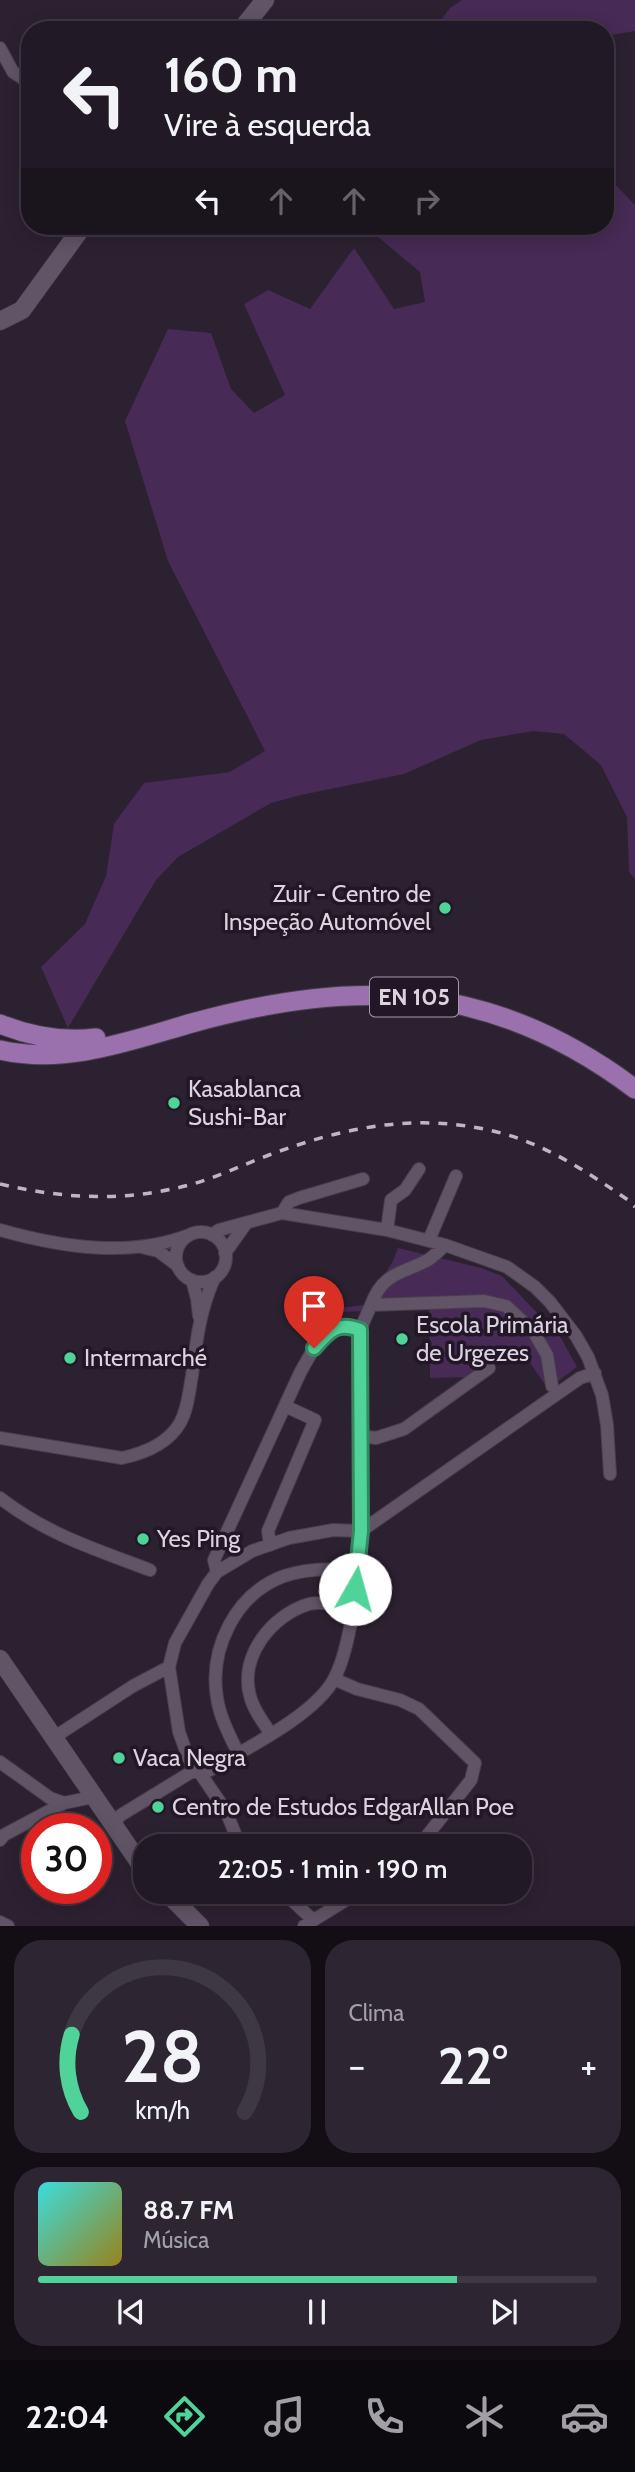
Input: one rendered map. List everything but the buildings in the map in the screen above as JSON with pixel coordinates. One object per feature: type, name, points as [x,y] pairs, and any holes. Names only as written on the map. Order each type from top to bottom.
[{"type":"main road","points":[[248,21],[265,0]]},
{"type":"main road","points":[[0,321],[22,310],[76,235]]},
{"type":"main road","name":"EN 105","points":[[0,1050],[33,1056],[71,1054],[255,1009],[350,995],[402,995],[480,1008],[543,1033],[580,1052],[635,1089]]},
{"type":"main road","name":"EN 105","points":[[0,1024],[38,1037],[69,1040],[174,1028]]},
{"type":"main road","points":[[0,1659],[104,1813]]},
{"type":"main road","points":[[112,1824],[133,1854]]},
{"type":"main road","points":[[177,1904],[196,1925]]},
{"type":"street","points":[[0,48],[13,72],[21,77]]},
{"type":"street","points":[[387,1230],[391,1200],[405,1190],[419,1170]]},
{"type":"street","points":[[429,1240],[456,1176]]},
{"type":"street","points":[[282,1213],[289,1202],[363,1179]]},
{"type":"street","points":[[212,1235],[219,1230],[282,1213],[387,1230],[429,1240],[507,1267],[535,1287],[576,1336],[595,1373],[607,1425],[610,1474]]},
{"type":"street","points":[[0,1438],[122,1458],[141,1454],[171,1435],[185,1413],[199,1324],[209,1289],[224,1266],[225,1253],[245,1225]]},
{"type":"street","points":[[0,1230],[62,1244],[145,1248],[158,1251],[192,1280],[208,1281],[215,1277]]},
{"type":"street","points":[[145,1248],[204,1233],[218,1240],[225,1253]]},
{"type":"street","points":[[178,1266],[178,1247],[189,1235]]},
{"type":"street","points":[[112,1824],[121,1815],[196,1772],[239,1753],[271,1734],[319,1698],[334,1679],[344,1650],[352,1607],[361,1531],[360,1330],[374,1295],[394,1273],[429,1259],[445,1245]]},
{"type":"street","points":[[192,1280],[199,1324]]},
{"type":"street","points":[[371,1305],[484,1301],[506,1306],[533,1331],[547,1355],[552,1386]]},
{"type":"street","points":[[217,1572],[214,1560],[314,1348],[329,1331],[346,1325],[360,1330]]},
{"type":"street","points":[[361,1436],[382,1437],[404,1429],[489,1368]]},
{"type":"street","points":[[235,1834],[226,1811],[196,1772],[179,1732],[169,1667],[175,1643],[193,1608],[217,1572],[252,1551],[289,1538],[333,1530],[361,1531],[580,1378],[595,1373]]},
{"type":"street","points":[[270,1545],[268,1531],[315,1420],[285,1406]]},
{"type":"street","points":[[0,1498],[26,1518],[56,1534],[150,1570]]},
{"type":"street","points":[[239,1753],[224,1723],[217,1701],[216,1672],[222,1640],[242,1606],[283,1577],[313,1570],[358,1571]]},
{"type":"street","points":[[271,1734],[249,1694],[251,1660],[267,1631],[284,1616],[311,1603],[352,1607]]},
{"type":"street","points":[[53,1738],[133,1686],[169,1667]]},
{"type":"street","points":[[334,1679],[357,1689],[400,1699],[419,1709],[475,1763],[471,1780],[428,1834]]},
{"type":"street","points":[[0,1762],[50,1798],[64,1803]]},
{"type":"street","points":[[0,1840],[4,1835],[64,1803],[93,1797]]},
{"type":"street","points":[[293,1904],[308,1923],[339,1904]]},
{"type":"street","points":[[0,1922],[8,1926]]},
{"type":"shaded area","points":[[462,0],[635,0],[635,31],[614,35],[614,21],[441,21],[450,8]]},
{"type":"shaded area","points":[[614,183],[635,205],[635,879],[629,872],[627,817],[601,765],[564,734],[533,731],[481,740],[404,774],[271,803],[178,857],[156,880],[68,1028],[41,967],[85,924],[106,876],[114,824],[144,783],[230,772],[265,751],[168,561],[125,421],[168,329],[211,333],[231,389],[254,413],[285,395],[244,304],[268,290],[310,309],[354,248],[394,309],[425,302],[420,272],[376,235],[614,235]]},
{"type":"shaded area","points":[[398,1248],[481,1268],[502,1276],[561,1338],[577,1367],[548,1389],[520,1348],[504,1359],[498,1354],[472,1377],[430,1378],[429,1309],[338,1312],[339,1308],[364,1305],[392,1263]]},
{"type":"railway","points":[[0,1184],[71,1195],[141,1194],[199,1182],[297,1145],[353,1130],[409,1123],[438,1123],[497,1132],[549,1151],[581,1169],[635,1207]]},
{"type":"place","name":"Zuir - Centro de Inspeção Automóvel","points":[[445,908]]},
{"type":"place","name":"Kasablanca Sushi-Bar","points":[[174,1103]]},
{"type":"place","name":"Escola Primária de Urgezes","points":[[402,1339]]},
{"type":"place","name":"Intermarché","points":[[70,1358]]},
{"type":"place","name":"Yes Ping","points":[[143,1539]]},
{"type":"place","name":"Vaca Negra","points":[[119,1758]]},
{"type":"place","name":"Centro de Estudos EdgarAllan Poe","points":[[158,1807]]},
{"type":"route","points":[[314,1348],[329,1331],[346,1325],[360,1330],[361,1531],[355,1589]]}]
